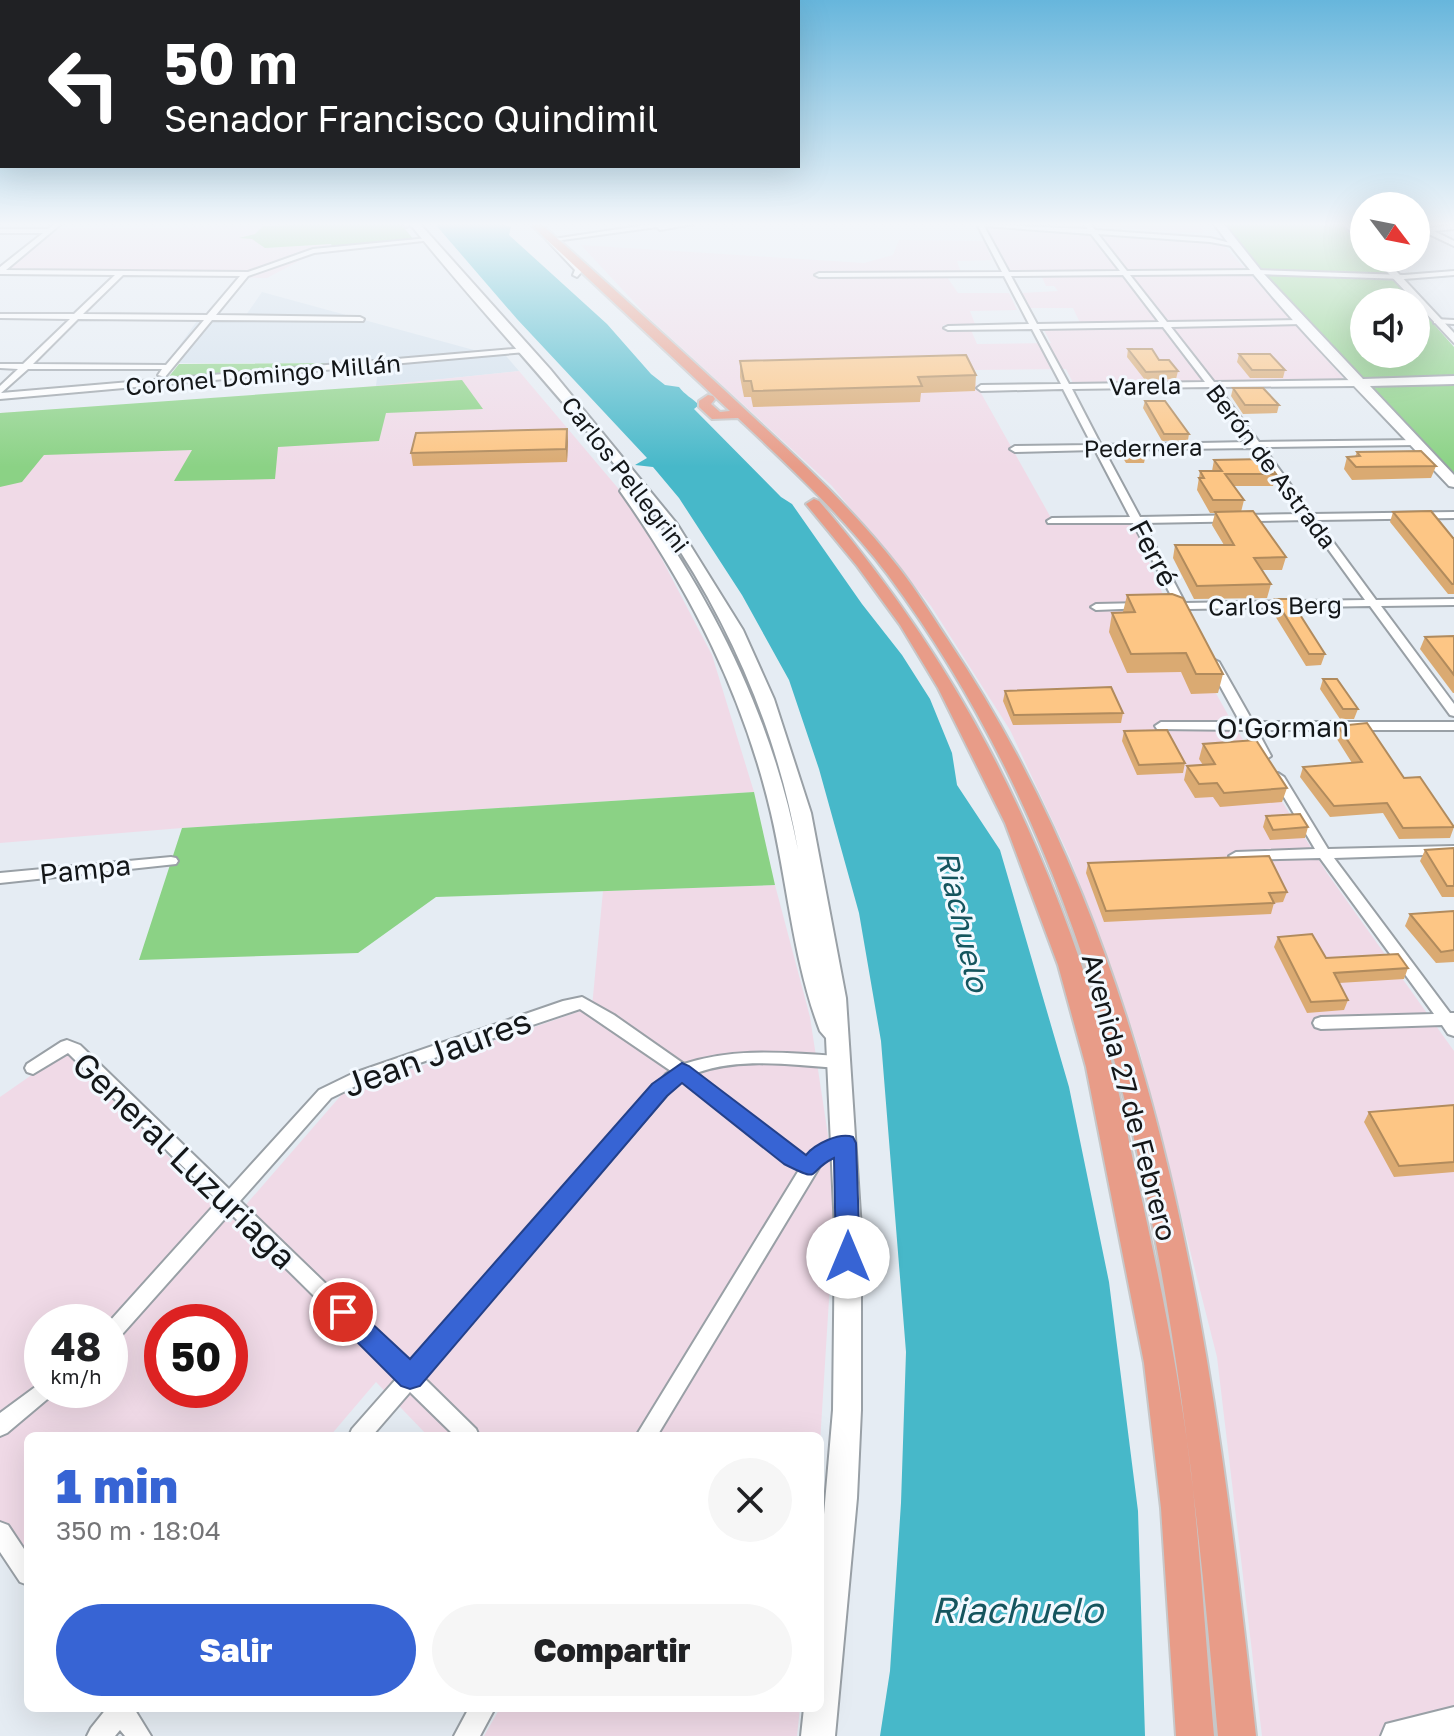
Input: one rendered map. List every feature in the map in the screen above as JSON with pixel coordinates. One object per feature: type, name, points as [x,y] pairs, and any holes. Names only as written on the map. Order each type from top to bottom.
[{"type":"main road","name":"Carlos Pellegrini","points":[[479,305],[670,524],[735,630],[765,699],[801,813],[835,998],[848,1229],[847,1410],[842,1498],[824,1676]]},
{"type":"main road","points":[[609,305],[708,399],[704,404],[717,416],[733,415]]},
{"type":"main road","name":"Avenida 27 de Febrero","points":[[620,305],[733,415],[851,521],[1043,823],[1079,908],[1120,1033],[1152,1163],[1183,1309],[1217,1527],[1237,1736]]},
{"type":"main road","points":[[1286,305],[1454,483]]},
{"type":"main road","points":[[1422,305],[1454,340]]},
{"type":"main road","points":[[1357,383],[1454,380]]},
{"type":"main road","name":"Avenida 27 de Febrero","points":[[733,415],[903,604]]},
{"type":"main road","name":"Avenida 27 de Febrero","points":[[985,730],[1068,960],[1093,1042],[1147,1280],[1170,1436],[1195,1736]]},
{"type":"main road","name":"Carlos Pellegrini","points":[[818,1736],[820,1712]]},
{"type":"main road","points":[[1398,1736],[1454,1724]]},
{"type":"street","points":[[0,393],[88,305]]},
{"type":"street","points":[[158,383],[167,367],[219,305]]},
{"type":"street","name":"Ferré","points":[[1022,305],[1194,627]]},
{"type":"street","name":"Berón de Astrada","points":[[1150,305],[1454,712]]},
{"type":"street","points":[[0,316],[360,319]]},
{"type":"street","points":[[1437,321],[1454,322]]},
{"type":"street","points":[[948,328],[1301,322]]},
{"type":"street","name":"Coronel Domingo Millán","points":[[0,393],[158,383],[519,351]]},
{"type":"street","points":[[0,366],[167,367]]},
{"type":"street","name":"Varela","points":[[981,388],[1357,383]]},
{"type":"street","name":"Pedernera","points":[[1015,449],[1415,442]]},
{"type":"street","points":[[1052,521],[1454,515]]},
{"type":"street","name":"Carlos Berg","points":[[1168,606],[1454,602]]},
{"type":"street","points":[[1096,607],[1155,606]]},
{"type":"street","points":[[1208,653],[1248,728],[1325,855],[1451,1023]]},
{"type":"street","name":"O'Gorman","points":[[1161,726],[1454,726]]},
{"type":"street","points":[[1236,856],[1454,850]]},
{"type":"street","name":"Pampa","points":[[0,878],[171,861]]},
{"type":"street","name":"Jean Jaures","points":[[128,1314],[311,1108],[342,1084],[554,1009],[582,1003],[682,1071]]},
{"type":"street","points":[[1321,1023],[1451,1023]]},
{"type":"street","name":"General Luzuriaga","points":[[33,1068],[61,1048],[74,1049],[465,1432]]},
{"type":"street","points":[[362,1432],[659,1090],[682,1071],[723,1058],[837,1051]]},
{"type":"street","points":[[682,1071],[792,1158],[810,1167]]},
{"type":"street","points":[[648,1432],[817,1156],[845,1143]]},
{"type":"street","points":[[0,1426],[24,1406]]},
{"type":"street","points":[[0,1533],[24,1568]]},
{"type":"street","points":[[99,1736],[119,1712]]},
{"type":"street","points":[[123,1712],[139,1736]]},
{"type":"street","points":[[466,1736],[481,1712]]},
{"type":"shaded area","points":[[253,305],[309,305],[481,352],[500,349],[519,371],[376,386],[379,360],[350,363],[167,363],[202,314],[246,315]]},
{"type":"shaded area","points":[[637,305],[1015,305],[1017,310],[970,311],[975,324],[943,325],[946,330],[971,330],[977,344],[1051,343],[1043,328],[1082,327],[1073,308],[1030,308],[1028,305],[1278,305],[1344,379],[1073,383],[1066,369],[968,370],[1055,525],[1133,525],[1170,611],[1232,722],[1327,873],[1454,1051],[1454,1736],[1262,1736],[1217,1357],[1139,1049],[1070,858],[1010,730],[931,606],[832,486]]},
{"type":"shaded area","points":[[519,371],[628,500],[655,546],[712,655],[754,792],[182,828],[0,843],[0,413],[288,395]]},
{"type":"shaded area","points":[[775,885],[810,1017],[836,1188],[821,1432],[424,1432],[376,1382],[333,1432],[24,1432],[24,1576],[0,1545],[0,1097],[69,1049],[230,1223],[343,1093],[592,1007],[603,891]]},
{"type":"shaded area","points":[[498,1712],[800,1712],[797,1736],[484,1736]]},
{"type":"green space","points":[[1293,305],[1350,305],[1350,367]]},
{"type":"green space","points":[[1430,320],[1454,347],[1454,377],[1359,377],[1351,368],[1430,368]]},
{"type":"green space","points":[[350,363],[167,379],[179,364]]},
{"type":"green space","points":[[462,380],[483,409],[386,413],[379,441],[278,447],[275,479],[174,481],[192,450],[44,455],[22,482],[0,487],[0,413]]},
{"type":"green space","points":[[1454,382],[1454,477],[1368,386]]},
{"type":"green space","points":[[754,792],[775,885],[436,897],[358,953],[139,960],[182,828]]},
{"type":"water","name":"Riachuelo","points":[[505,305],[586,305],[651,374],[665,385],[679,387],[699,405],[694,409],[781,497],[792,504],[902,655],[930,699],[952,753],[957,785],[1000,850],[1069,1087],[1109,1282],[1138,1511],[1145,1736],[880,1736],[890,1671],[901,1503],[906,1352],[881,1041],[859,913],[819,769],[789,680],[742,595],[679,498],[653,467],[635,465],[647,458]]},
{"type":"building","points":[[1128,349],[1152,349],[1159,360],[1169,360],[1178,371],[1146,372]]},
{"type":"building","points":[[1239,354],[1270,354],[1285,370],[1252,370]]},
{"type":"building","points":[[966,355],[976,375],[918,377],[922,386],[753,391],[751,381],[744,381],[740,361]]},
{"type":"building","points":[[1233,388],[1263,388],[1279,405],[1245,405]]},
{"type":"building","points":[[1145,401],[1165,401],[1189,434],[1164,434]]},
{"type":"building","points":[[567,429],[566,449],[411,453],[416,433]]},
{"type":"building","points":[[1122,444],[1140,444],[1146,454],[1127,455]]},
{"type":"building","points":[[1421,451],[1436,466],[1356,467],[1347,457],[1360,456],[1357,452]]},
{"type":"building","points":[[1265,459],[1276,474],[1225,474],[1244,500],[1213,500],[1199,478],[1204,478],[1200,471],[1222,471],[1214,460]]},
{"type":"building","points":[[1253,511],[1286,557],[1254,558],[1271,584],[1197,586],[1175,545],[1234,545],[1215,512]]},
{"type":"building","points":[[1431,511],[1454,538],[1454,584],[1393,512]]},
{"type":"building","points":[[1172,594],[1183,598],[1223,674],[1196,674],[1186,653],[1131,654],[1112,613],[1135,612],[1127,595]]},
{"type":"building","points":[[1275,599],[1290,599],[1325,654],[1309,654]]},
{"type":"building","points":[[1454,636],[1454,675],[1425,637]]},
{"type":"building","points":[[1323,679],[1337,679],[1358,709],[1343,709]]},
{"type":"building","points":[[1111,687],[1123,713],[1014,715],[1005,691]]},
{"type":"building","points":[[1367,723],[1404,778],[1420,777],[1454,827],[1403,828],[1387,803],[1334,806],[1303,767],[1362,762],[1338,726]]},
{"type":"building","points":[[1167,730],[1185,763],[1139,765],[1124,731]]},
{"type":"building","points":[[1256,740],[1287,788],[1224,793],[1217,783],[1199,784],[1187,766],[1215,764],[1203,744]]},
{"type":"building","points":[[1300,814],[1308,827],[1273,830],[1266,816]]},
{"type":"building","points":[[1454,848],[1454,886],[1447,886],[1425,850]]},
{"type":"building","points":[[1269,856],[1287,892],[1269,893],[1274,903],[1106,911],[1088,863]]},
{"type":"building","points":[[1454,911],[1454,950],[1441,952],[1410,914]]},
{"type":"building","points":[[1312,934],[1326,958],[1398,954],[1408,968],[1334,973],[1348,1000],[1311,1002],[1278,937]]},
{"type":"building","points":[[1454,1105],[1454,1162],[1399,1166],[1369,1112]]},
{"type":"route","points":[[343,1312],[410,1377],[659,1090],[682,1071],[792,1158],[810,1167],[817,1156],[845,1143],[848,1257]]}]
